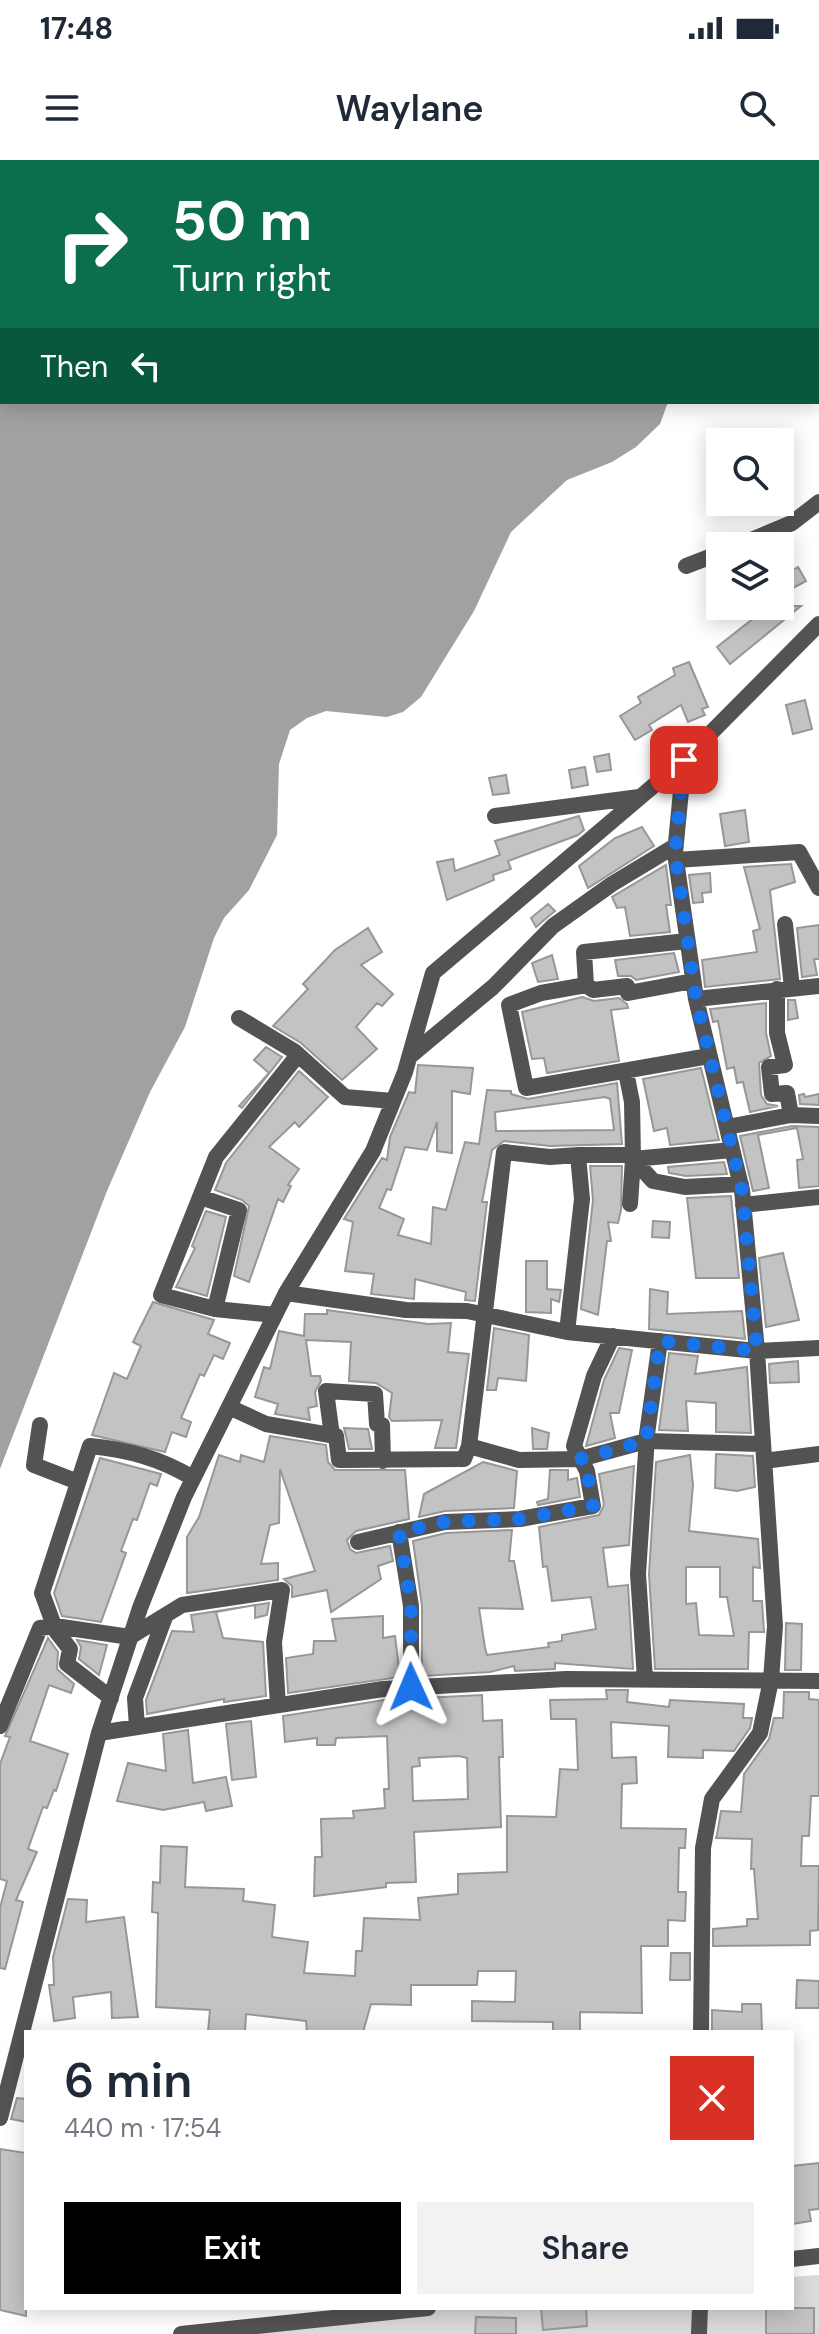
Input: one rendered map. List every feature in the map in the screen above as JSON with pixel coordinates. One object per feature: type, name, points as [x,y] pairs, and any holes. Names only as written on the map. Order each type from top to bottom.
[{"type":"street","points":[[770,532],[792,523],[819,502]]},
{"type":"street","points":[[686,566],[706,558]]},
{"type":"street","points":[[0,2118],[99,1733],[130,1637],[193,1478],[286,1293],[373,1151],[409,1057],[433,973],[684,760],[815,630]]},
{"type":"street","points":[[684,760],[676,853],[696,999],[741,1184],[757,1351],[775,1626],[771,1680],[760,1733],[712,1799],[703,1848],[701,2030]]},
{"type":"street","points":[[495,816],[641,797]]},
{"type":"street","points":[[409,1057],[493,987],[553,926],[612,884],[676,853],[799,852],[819,888]]},
{"type":"street","points":[[785,924],[785,989],[777,1033],[785,1065],[769,1067],[772,1094],[787,1093],[791,1115]]},
{"type":"street","points":[[586,985],[584,952],[687,941]]},
{"type":"street","points":[[693,981],[628,993],[627,986],[593,990],[586,985],[541,993],[509,1005],[526,1088],[709,1056]]},
{"type":"street","points":[[696,999],[819,986]]},
{"type":"street","points":[[239,1018],[266,1031],[345,1097],[393,1101]]},
{"type":"street","points":[[275,1315],[215,1309],[161,1295],[216,1157],[298,1055]]},
{"type":"street","points":[[626,1072],[632,1102],[630,1204]]},
{"type":"street","points":[[727,1127],[791,1115],[819,1116]]},
{"type":"street","points":[[229,1407],[266,1424],[336,1436],[339,1460],[464,1459],[469,1446],[504,1152],[550,1157],[633,1157],[732,1150]]},
{"type":"street","points":[[567,1332],[582,1199],[578,1155]]},
{"type":"street","points":[[633,1157],[653,1181],[685,1187],[741,1184]]},
{"type":"street","points":[[200,1197],[239,1210],[215,1309]]},
{"type":"street","points":[[743,1205],[819,1197]]},
{"type":"street","points":[[286,1293],[406,1310],[483,1314],[567,1332],[757,1351],[819,1348]]},
{"type":"street","points":[[358,1542],[445,1522],[520,1519],[593,1506],[587,1471],[574,1446],[594,1376],[613,1336]]},
{"type":"street","points":[[645,1679],[638,1574],[646,1439],[660,1341]]},
{"type":"street","points":[[332,1436],[326,1391],[375,1394],[377,1424],[382,1425],[383,1461]]},
{"type":"street","points":[[40,1425],[34,1465],[78,1482]]},
{"type":"street","points":[[469,1446],[519,1460],[580,1459],[646,1439],[763,1452],[819,1454]]},
{"type":"street","points":[[111,1698],[67,1664],[70,1649],[55,1626],[42,1593],[90,1446],[163,1460],[193,1478]]},
{"type":"street","points":[[399,1532],[411,1606],[411,1687]]},
{"type":"street","points":[[0,1726],[40,1628],[55,1626],[130,1637],[182,1605],[282,1590],[274,1642],[278,1705]]},
{"type":"street","points":[[137,1727],[135,1698],[165,1617]]},
{"type":"street","points":[[99,1733],[411,1687],[645,1679],[819,1681]]},
{"type":"street","points":[[794,2259],[819,2256]]},
{"type":"street","points":[[181,2334],[409,2310]]},
{"type":"street","points":[[699,2334],[700,2310]]},
{"type":"shaded area","points":[[0,404],[667,404],[660,424],[636,447],[612,462],[567,480],[511,532],[474,611],[421,697],[403,712],[387,717],[326,711],[307,718],[290,730],[279,764],[277,835],[249,890],[224,918],[214,938],[185,1027],[150,1092],[107,1191],[0,1469]]},
{"type":"shaded area","points":[[819,2275],[819,2334],[218,2334],[440,2310],[794,2310],[794,2277]]},
{"type":"building","points":[[798,567],[806,581],[794,587],[794,569]]},
{"type":"building","points":[[751,620],[784,620],[730,664],[717,647]]},
{"type":"building","points":[[689,662],[708,707],[702,709],[705,715],[688,722],[681,705],[649,725],[652,730],[635,740],[620,716],[641,703],[638,697],[675,675],[673,668]]},
{"type":"building","points":[[805,700],[812,729],[793,734],[786,705]]},
{"type":"building","points":[[609,754],[611,770],[597,772],[594,757]]},
{"type":"building","points":[[585,767],[588,785],[572,788],[569,770]]},
{"type":"building","points":[[506,775],[509,793],[493,795],[489,778]]},
{"type":"building","points":[[745,810],[749,842],[725,846],[720,814]]},
{"type":"building","points":[[579,816],[584,830],[578,835],[508,861],[511,869],[493,875],[494,880],[447,900],[437,862],[453,859],[455,871],[500,855],[495,841]]},
{"type":"building","points":[[642,827],[654,846],[588,888],[579,866],[615,838]]},
{"type":"building","points":[[791,864],[795,882],[770,890],[780,979],[705,987],[702,960],[757,952],[753,931],[760,929],[744,867]]},
{"type":"building","points":[[666,865],[671,905],[666,905],[670,932],[630,936],[625,907],[617,908],[612,897]]},
{"type":"building","points":[[710,873],[711,892],[702,893],[703,902],[693,903],[689,875]]},
{"type":"building","points":[[548,904],[555,911],[536,927],[531,918]]},
{"type":"building","points":[[819,925],[819,959],[814,959],[817,975],[802,977],[797,928]]},
{"type":"building","points":[[368,928],[382,952],[361,965],[393,994],[382,1006],[377,1003],[356,1027],[377,1049],[342,1080],[301,1043],[273,1026],[308,989],[303,984],[335,950]]},
{"type":"building","points":[[674,953],[679,972],[636,980],[631,976],[618,976],[615,960]]},
{"type":"building","points":[[552,955],[558,979],[538,982],[532,963]]},
{"type":"building","points":[[582,997],[594,1001],[619,998],[627,1004],[628,1008],[611,1010],[619,1061],[547,1073],[544,1058],[532,1059],[522,1012]]},
{"type":"building","points":[[788,1000],[795,1000],[798,1018],[788,1020]]},
{"type":"building","points":[[766,1003],[766,1033],[771,1056],[759,1063],[761,1095],[767,1104],[778,1106],[750,1112],[743,1082],[737,1083],[734,1067],[727,1069],[718,1021],[713,1022],[710,1009]]},
{"type":"building","points":[[266,1047],[282,1057],[242,1108],[239,1106],[269,1073],[254,1060]]},
{"type":"building","points":[[418,1065],[473,1068],[470,1094],[452,1091],[452,1153],[437,1151],[437,1122],[427,1150],[405,1147],[391,1190],[387,1189],[379,1208],[404,1219],[398,1235],[431,1244],[433,1207],[446,1210],[465,1142],[479,1144],[487,1090],[511,1091],[511,1094],[528,1099],[617,1083],[622,1144],[550,1146],[504,1141],[492,1150],[482,1202],[487,1202],[475,1301],[465,1300],[466,1292],[415,1279],[414,1299],[371,1294],[374,1274],[345,1271],[353,1222],[344,1219],[382,1158],[387,1160],[390,1137],[409,1092],[415,1093]],"holes":[[[605,1097],[610,1099],[614,1130],[496,1131],[495,1112]]]},
{"type":"building","points":[[701,1068],[719,1140],[670,1145],[667,1128],[654,1131],[643,1079]]},
{"type":"building","points":[[299,1071],[328,1097],[299,1127],[295,1122],[269,1147],[299,1169],[288,1185],[291,1186],[283,1202],[278,1199],[249,1282],[234,1276],[249,1206],[242,1200],[215,1190],[226,1163]]},
{"type":"building","points":[[804,1094],[805,1097],[819,1094],[819,1105],[800,1104],[799,1095]]},
{"type":"building","points":[[792,1126],[819,1127],[819,1186],[799,1188],[797,1160],[803,1159],[797,1128],[758,1135],[769,1188],[753,1191],[740,1136]]},
{"type":"building","points":[[724,1162],[727,1174],[686,1176],[669,1173],[668,1167]]},
{"type":"building","points":[[590,1166],[622,1166],[621,1210],[618,1223],[608,1222],[611,1241],[607,1241],[598,1315],[581,1309],[593,1200]]},
{"type":"building","points":[[731,1196],[739,1278],[696,1278],[687,1198]]},
{"type":"building","points":[[206,1211],[226,1217],[207,1296],[176,1287],[195,1248],[192,1246]]},
{"type":"building","points":[[653,1221],[670,1222],[669,1238],[652,1237]]},
{"type":"building","points":[[783,1253],[799,1320],[766,1327],[759,1258]]},
{"type":"building","points":[[526,1261],[547,1261],[547,1289],[561,1290],[559,1302],[551,1299],[551,1313],[526,1312]]},
{"type":"building","points":[[650,1289],[668,1292],[667,1314],[742,1311],[745,1339],[649,1329]]},
{"type":"building","points":[[153,1302],[214,1320],[208,1334],[230,1343],[223,1359],[214,1355],[204,1376],[200,1374],[181,1418],[191,1422],[186,1437],[172,1432],[165,1452],[92,1435],[114,1373],[127,1379],[141,1346],[133,1342]]},
{"type":"building","points":[[327,1310],[428,1324],[451,1323],[448,1352],[469,1354],[456,1448],[435,1448],[442,1420],[392,1421],[389,1417],[392,1393],[376,1383],[349,1381],[351,1342],[306,1340],[311,1376],[320,1376],[321,1381],[315,1392],[317,1406],[308,1408],[310,1420],[275,1414],[278,1404],[255,1397],[264,1367],[270,1369],[279,1331],[304,1336],[305,1314],[327,1314]]},
{"type":"building","points":[[494,1328],[529,1335],[526,1381],[498,1378],[496,1390],[487,1390]]},
{"type":"building","points":[[619,1348],[632,1350],[619,1413],[610,1413],[615,1438],[586,1446],[604,1380]]},
{"type":"building","points":[[669,1353],[698,1356],[695,1374],[747,1367],[751,1433],[716,1432],[716,1403],[686,1401],[688,1431],[659,1430]]},
{"type":"building","points":[[798,1361],[799,1382],[770,1383],[769,1364]]},
{"type":"building","points":[[344,1428],[368,1429],[372,1449],[349,1449]]},
{"type":"building","points":[[532,1428],[549,1433],[547,1449],[533,1449]]},
{"type":"building","points":[[270,1436],[326,1445],[328,1462],[335,1470],[405,1470],[409,1519],[356,1531],[347,1540],[350,1549],[356,1553],[390,1546],[393,1561],[378,1566],[381,1579],[331,1612],[327,1590],[292,1597],[292,1586],[284,1579],[315,1571],[280,1469],[279,1523],[270,1525],[261,1564],[278,1563],[278,1580],[187,1593],[187,1537],[199,1517],[219,1455],[240,1462],[241,1455],[264,1462]]},
{"type":"building","points":[[716,1454],[753,1456],[755,1487],[737,1491],[715,1488]]},
{"type":"building","points":[[690,1455],[693,1485],[689,1531],[758,1539],[760,1568],[753,1567],[753,1601],[762,1601],[764,1632],[749,1632],[748,1669],[655,1669],[649,1574],[656,1462]],"holes":[[[686,1567],[720,1567],[720,1597],[727,1597],[734,1636],[699,1635],[696,1603],[686,1604]]]},
{"type":"building","points":[[100,1458],[161,1474],[157,1486],[150,1483],[137,1520],[133,1519],[121,1551],[126,1553],[101,1622],[62,1616],[54,1593]]},
{"type":"building","points":[[483,1462],[517,1471],[514,1508],[445,1511],[419,1517],[424,1494]]},
{"type":"building","points":[[634,1466],[629,1545],[603,1548],[608,1587],[628,1585],[633,1669],[555,1663],[555,1669],[515,1671],[514,1666],[490,1672],[422,1676],[422,1606],[413,1541],[446,1533],[512,1530],[509,1561],[514,1561],[523,1609],[479,1608],[487,1655],[549,1647],[548,1643],[562,1641],[562,1635],[596,1629],[591,1597],[552,1601],[547,1566],[543,1567],[539,1527],[599,1515],[604,1505],[599,1474]]},
{"type":"building","points":[[550,1470],[568,1470],[568,1480],[577,1478],[580,1497],[538,1505],[537,1502],[548,1499]]},
{"type":"building","points":[[269,1603],[267,1615],[255,1618],[255,1605]]},
{"type":"building","points":[[249,1606],[216,1612],[223,1638],[263,1642],[266,1696],[224,1702],[224,1699],[147,1714],[146,1700],[172,1631],[194,1632],[191,1615]]},
{"type":"building","points":[[383,1616],[383,1638],[395,1636],[400,1677],[288,1693],[286,1658],[313,1654],[314,1641],[336,1641],[332,1619]]},
{"type":"building","points":[[786,1623],[802,1624],[801,1670],[785,1670]]},
{"type":"building","points":[[48,1638],[58,1652],[57,1669],[74,1684],[71,1693],[49,1685],[30,1741],[68,1754],[56,1791],[47,1808],[43,1807],[28,1849],[37,1852],[16,1900],[23,1902],[5,1969],[0,1968],[0,1908],[7,1881],[0,1879],[0,1764],[10,1737],[5,1736]]},
{"type":"building","points":[[77,1640],[107,1645],[99,1675],[79,1659],[81,1647]]},
{"type":"building","points":[[606,1690],[628,1690],[627,1702],[669,1707],[670,1700],[744,1704],[743,1718],[752,1718],[750,1728],[734,1751],[703,1750],[703,1758],[668,1757],[669,1726],[611,1722],[612,1758],[636,1757],[637,1783],[622,1784],[621,1828],[686,1829],[685,1848],[679,1848],[678,1892],[686,1892],[685,1921],[668,1920],[668,1946],[641,1946],[642,2013],[580,2012],[580,2030],[553,2030],[553,2022],[472,2021],[472,2001],[515,2002],[516,1971],[478,1971],[477,1985],[411,1985],[411,2005],[371,2004],[364,2030],[307,2030],[306,2021],[246,2014],[245,2030],[208,2030],[210,2010],[156,2007],[158,1913],[152,1912],[153,1882],[160,1883],[161,1846],[187,1847],[185,1887],[244,1889],[243,1901],[275,1905],[272,1937],[308,1942],[304,1973],[355,1976],[356,1951],[362,1951],[364,1918],[420,1920],[418,1898],[458,1894],[458,1874],[507,1872],[507,1816],[556,1817],[560,1769],[578,1770],[576,1719],[551,1719],[550,1700],[607,1699]]},
{"type":"building","points":[[784,1692],[809,1692],[809,1699],[819,1700],[819,1796],[811,1796],[809,1836],[802,1836],[801,1866],[819,1866],[818,1930],[810,1931],[810,1945],[713,1946],[713,1929],[747,1926],[747,1919],[758,1919],[754,1869],[751,1869],[752,1839],[716,1838],[721,1811],[741,1812],[744,1774],[769,1739],[774,1718],[783,1718]]},
{"type":"building","points":[[482,1695],[483,1721],[502,1720],[503,1757],[499,1757],[501,1827],[414,1832],[416,1882],[386,1883],[386,1887],[314,1896],[315,1857],[322,1857],[321,1819],[354,1818],[353,1811],[385,1808],[384,1789],[389,1789],[387,1736],[336,1738],[335,1745],[317,1745],[317,1738],[285,1742],[283,1716],[384,1700]],"holes":[[[419,1758],[467,1758],[468,1799],[413,1801],[412,1767],[420,1766]]]},
{"type":"building","points":[[251,1721],[256,1777],[232,1780],[226,1724]]},
{"type":"building","points":[[188,1730],[193,1783],[226,1777],[232,1806],[206,1811],[204,1802],[163,1810],[117,1801],[128,1763],[166,1771],[163,1734]]},
{"type":"building","points":[[68,1899],[87,1900],[86,1922],[124,1917],[138,2017],[112,2018],[111,1992],[73,1997],[75,2018],[54,2021],[49,1985],[54,1985],[53,1957]]},
{"type":"building","points":[[671,1953],[690,1953],[690,1980],[670,1980]]},
{"type":"building","points":[[797,1980],[819,1981],[819,2008],[796,2008]]},
{"type":"building","points":[[742,2004],[761,2004],[762,2030],[712,2030],[712,2010],[742,2012]]},
{"type":"building","points":[[17,2098],[24,2099],[24,2122],[11,2119]]},
{"type":"building","points":[[0,2149],[24,2153],[26,2316],[0,2310]]},
{"type":"building","points":[[819,2163],[819,2209],[809,2210],[811,2221],[794,2224],[794,2166]]},
{"type":"building","points":[[814,2308],[814,2334],[766,2334],[766,2310]]},
{"type":"building","points":[[541,2310],[586,2310],[587,2326],[543,2330]]},
{"type":"building","points":[[476,2317],[516,2318],[516,2334],[475,2334]]},
{"type":"route","points":[[411,1687],[411,1606],[399,1532],[445,1522],[520,1519],[593,1506],[587,1471],[580,1459],[646,1441],[660,1341],[757,1351],[742,1190],[696,999],[675,853],[684,760]]}]
